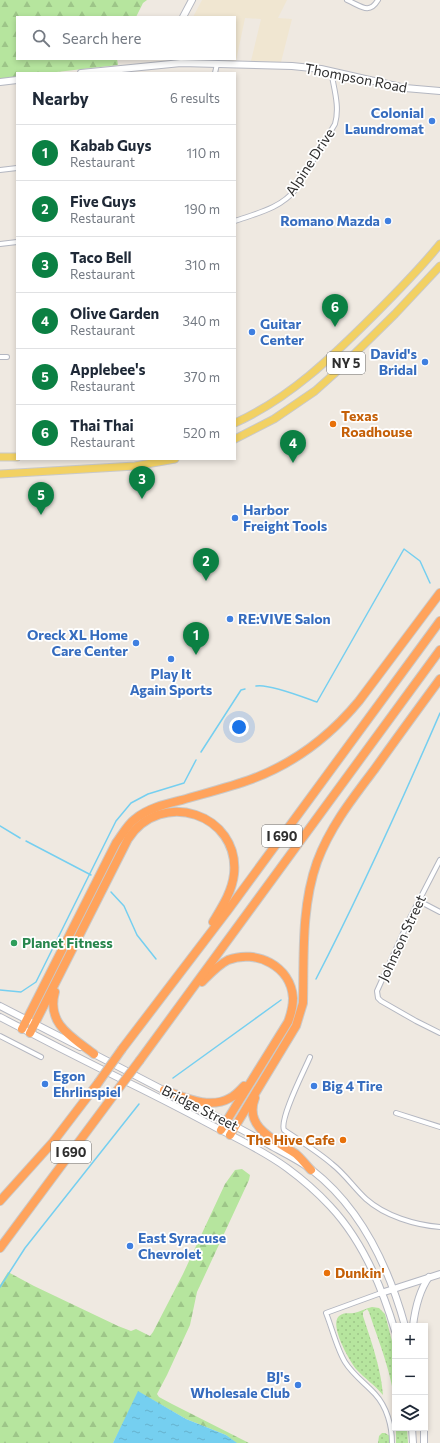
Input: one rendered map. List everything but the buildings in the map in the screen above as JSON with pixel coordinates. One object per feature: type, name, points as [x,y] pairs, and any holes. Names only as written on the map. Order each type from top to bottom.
[{"type":"highway","points":[[22,1029],[116,843],[133,820],[151,809],[252,779],[288,762],[314,746],[347,716],[360,701],[440,593]]},
{"type":"highway","name":"I 690","points":[[0,1201],[53,1142],[98,1083],[202,942],[228,910],[440,621]]},
{"type":"highway","name":"I 690","points":[[0,1248],[440,651]]},
{"type":"highway","points":[[230,1134],[296,1026],[300,1015],[303,1003],[305,924],[307,908],[317,863],[326,842],[342,813],[440,679]]},
{"type":"highway","points":[[30,1033],[128,839],[138,826],[152,817],[176,811],[187,812],[205,819],[215,826],[223,836],[231,851],[234,874],[231,889],[202,942]]},
{"type":"highway","points":[[187,996],[219,966],[228,960],[243,957],[260,958],[278,968],[286,978],[293,997],[288,1022],[253,1076],[221,1130]]},
{"type":"highway","points":[[58,977],[52,1001],[55,1017],[63,1030],[94,1054]]},
{"type":"highway","points":[[164,1090],[200,1102],[218,1102],[230,1099],[253,1076]]},
{"type":"highway","points":[[260,1084],[253,1103],[253,1116],[257,1125],[267,1136],[298,1156],[311,1170]]},
{"type":"main road","points":[[184,16],[192,0]]},
{"type":"main road","name":"Thompson Road","points":[[88,72],[162,62],[292,66],[331,71],[410,89],[440,90]]},
{"type":"main road","points":[[0,82],[16,80]]},
{"type":"main road","name":"NY 5","points":[[236,423],[254,414],[275,401],[327,362],[412,277],[440,244]]},
{"type":"main road","name":"NY 5","points":[[236,439],[274,420],[315,392],[400,309],[440,266]]},
{"type":"main road","points":[[0,457],[16,457]]},
{"type":"main road","points":[[0,474],[128,467],[169,460]]},
{"type":"main road","name":"Bridge Street","points":[[0,1006],[235,1126],[311,1170],[344,1202],[366,1231],[384,1266],[404,1323]]},
{"type":"main road","name":"Bridge Street","points":[[0,1017],[185,1110],[287,1167],[330,1206],[342,1221],[364,1254],[393,1323]]},
{"type":"main road","points":[[381,1293],[440,1274]]},
{"type":"main road","points":[[414,1323],[418,1298],[422,1286],[429,1277]]},
{"type":"main road","points":[[412,1431],[413,1443]]},
{"type":"main road","points":[[424,1431],[424,1443]]},
{"type":"street","points":[[347,0],[367,9],[371,9],[378,0]]},
{"type":"street","points":[[215,72],[217,64]]},
{"type":"street","name":"Alpine Drive","points":[[236,221],[279,205],[290,198],[296,189],[335,124],[338,116],[338,107],[331,71]]},
{"type":"street","points":[[0,170],[16,168]]},
{"type":"street","points":[[0,244],[16,242]]},
{"type":"street","points":[[0,357],[7,357]]},
{"type":"street","name":"Johnson Street","points":[[440,860],[377,991],[377,996],[381,1001],[440,1033]]},
{"type":"street","points":[[419,901],[440,912]]},
{"type":"street","points":[[0,1036],[41,1057]]},
{"type":"street","points":[[310,1057],[295,1089],[284,1121],[284,1130],[333,1164],[367,1200],[377,1207],[390,1214],[409,1221],[440,1227]]},
{"type":"street","points":[[396,1113],[440,1127]]},
{"type":"street","points":[[381,1293],[326,1313],[344,1360],[350,1370],[376,1395],[382,1404],[387,1414],[392,1443]]},
{"type":"shaded area","points":[[202,0],[287,0],[278,18],[292,19],[281,62],[251,61],[261,19],[245,18],[236,61],[214,60],[236,60],[236,16],[194,16]]},
{"type":"green space","points":[[0,0],[147,0],[143,3],[136,16],[16,16],[16,60],[117,60],[118,65],[57,72],[16,72],[16,77],[0,79]]},
{"type":"green space","points":[[242,1169],[250,1175],[249,1180],[197,1292],[190,1325],[157,1394],[159,1397],[172,1404],[249,1443],[236,1443],[226,1435],[186,1419],[139,1392],[113,1443],[0,1443],[0,1285],[8,1272],[118,1326],[131,1331],[136,1329],[150,1336],[183,1274],[225,1184],[235,1170]]},
{"type":"green space","points":[[368,1308],[379,1308],[385,1314],[392,1341],[392,1385],[369,1312],[367,1309],[363,1312],[378,1365],[383,1395],[356,1369],[345,1351],[336,1327],[339,1316]]},
{"type":"green space","points":[[396,1431],[407,1431],[408,1443],[396,1443]]},
{"type":"green space","points":[[382,1433],[390,1436],[390,1443],[378,1443],[379,1436]]},
{"type":"water","points":[[138,1391],[186,1419],[226,1435],[237,1443],[113,1443]]},
{"type":"waterway","points":[[256,686],[277,688],[317,702],[404,549],[420,561],[430,583]]},
{"type":"waterway","points":[[201,752],[241,690],[245,689]]},
{"type":"waterway","points":[[316,979],[380,847],[440,713]]},
{"type":"waterway","points":[[0,990],[21,992],[36,982],[116,821],[131,803],[148,794],[184,783],[196,760]]},
{"type":"waterway","points":[[0,826],[20,838]]},
{"type":"waterway","points":[[26,841],[91,875]]},
{"type":"waterway","points":[[111,892],[124,906],[137,935],[156,959]]},
{"type":"waterway","points":[[173,1078],[281,1000]]},
{"type":"waterway","points":[[0,1287],[25,1248],[139,1104]]},
{"type":"place","name":"Colonial Laundromat","points":[[432,121]]},
{"type":"place","name":"Romano Mazda","points":[[388,221]]},
{"type":"place","name":"Thai Thai","points":[[335,327]]},
{"type":"place","name":"Guitar Center","points":[[252,332]]},
{"type":"place","name":"David's Bridal","points":[[425,362]]},
{"type":"place","name":"Texas Roadhouse","points":[[333,424]]},
{"type":"place","name":"Olive Garden","points":[[293,463]]},
{"type":"place","name":"Taco Bell","points":[[142,499]]},
{"type":"place","name":"Applebee's","points":[[41,515]]},
{"type":"place","name":"Harbor Freight Tools","points":[[235,518]]},
{"type":"place","name":"Five Guys","points":[[206,581]]},
{"type":"place","name":"RE:VIVE Salon","points":[[230,619]]},
{"type":"place","name":"Oreck XL Home Care Center","points":[[136,643]]},
{"type":"place","name":"Kabab Guys","points":[[196,655]]},
{"type":"place","name":"Play It Again Sports","points":[[171,659]]},
{"type":"place","name":"Planet Fitness","points":[[14,943]]},
{"type":"place","name":"Egon Ehrlinspiel","points":[[45,1084]]},
{"type":"place","name":"Big 4 Tire","points":[[314,1086]]},
{"type":"place","name":"The Hive Cafe","points":[[343,1140]]},
{"type":"place","name":"East Syracuse Chevrolet","points":[[130,1246]]},
{"type":"place","name":"Dunkin'","points":[[327,1273]]},
{"type":"place","name":"BJ's Wholesale Club","points":[[298,1385]]}]
